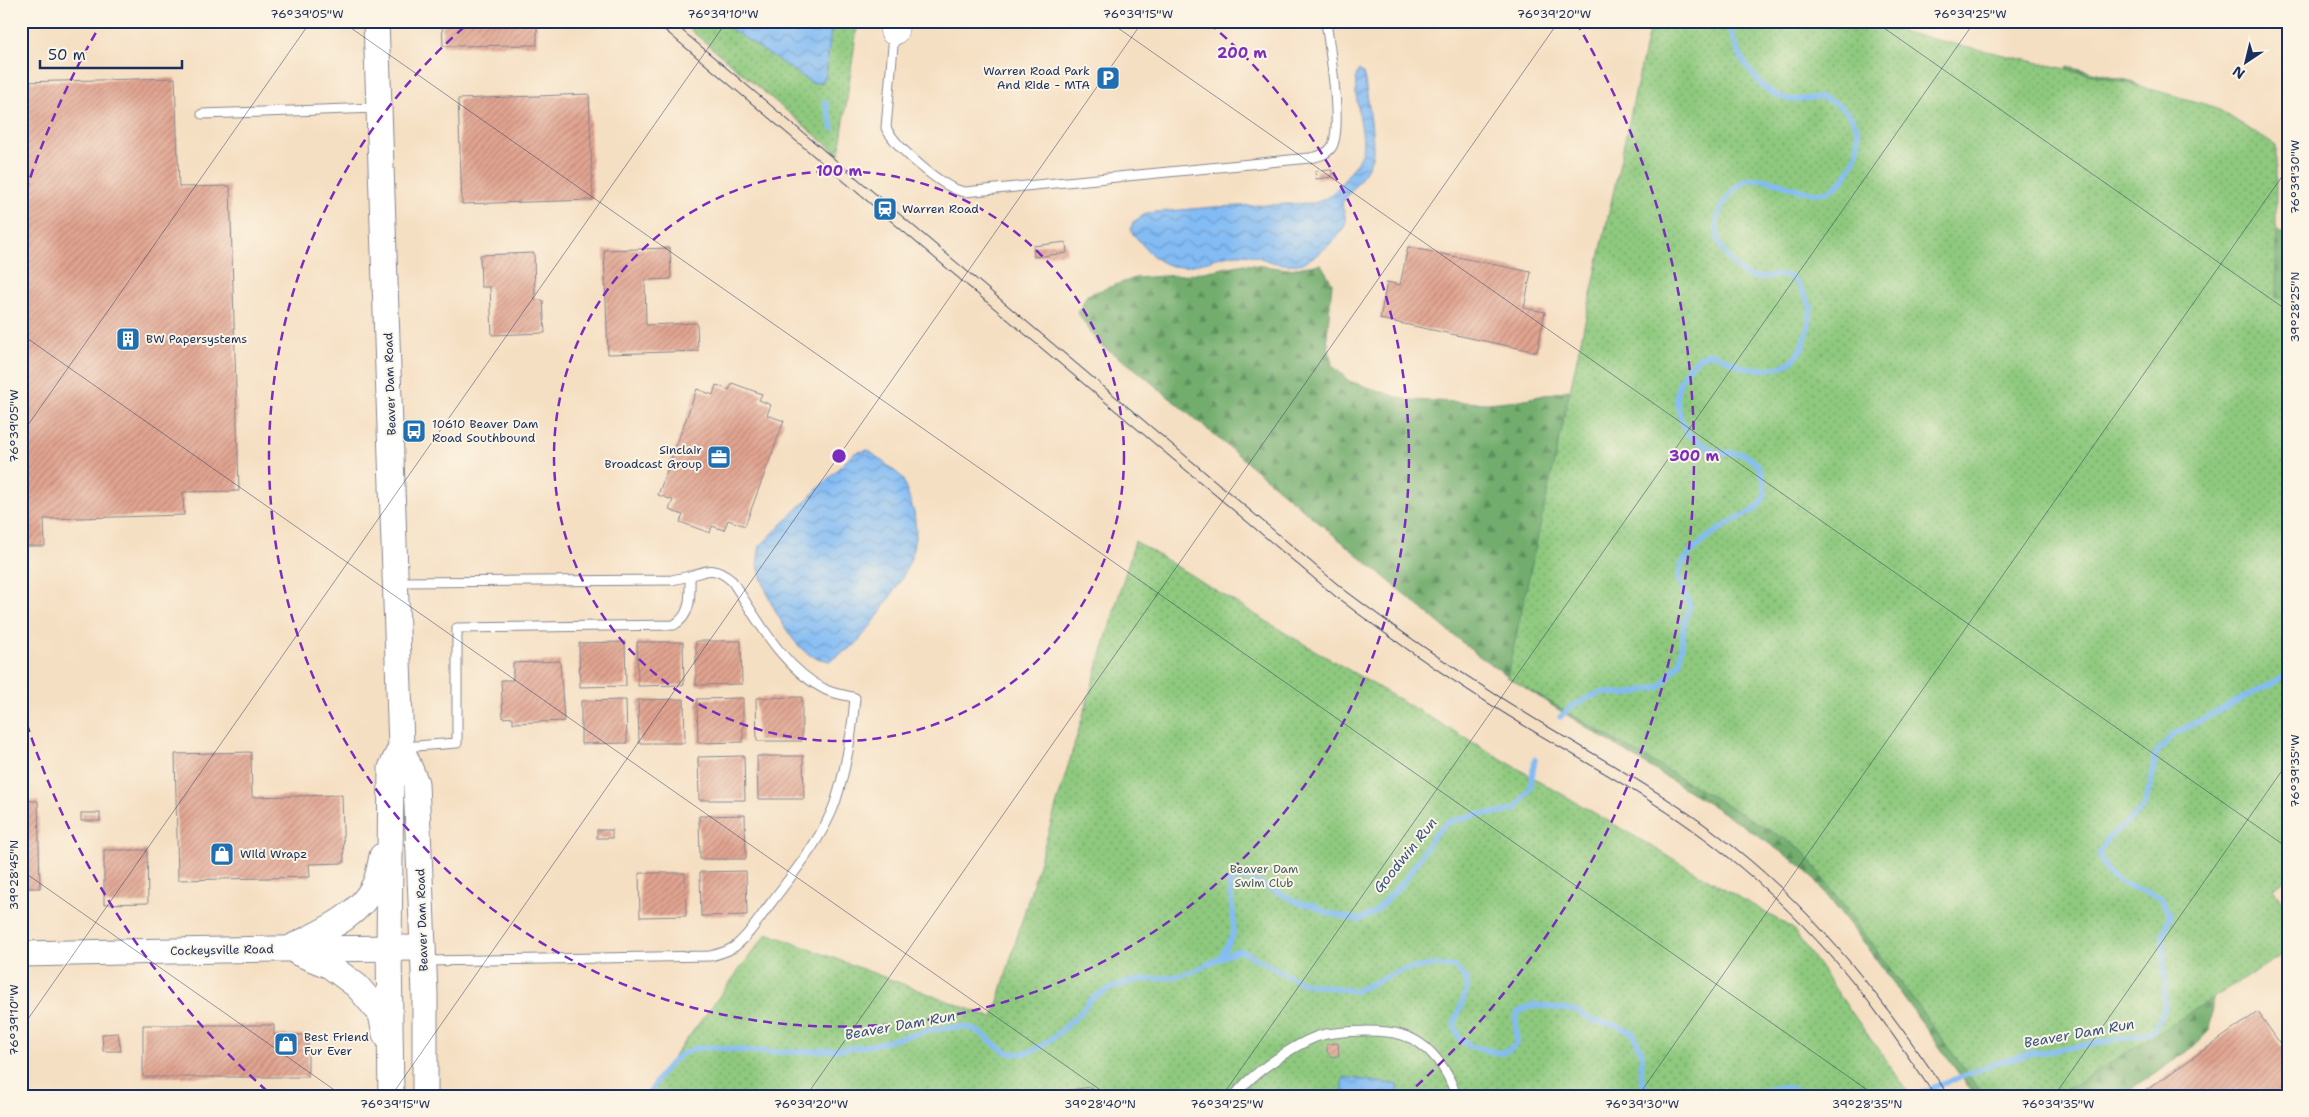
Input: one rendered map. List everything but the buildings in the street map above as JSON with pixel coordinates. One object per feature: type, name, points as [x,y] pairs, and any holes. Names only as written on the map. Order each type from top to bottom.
[{"type":"main road","name":"Beaver Dam Road","points":[[376,21],[401,747],[416,783],[423,955],[425,1096]]},
{"type":"main road","name":"Beaver Dam Road","points":[[391,1096],[389,948],[391,768],[401,747]]},
{"type":"main road","points":[[289,949],[338,923],[363,900],[374,886],[391,825]]},
{"type":"main road","name":"Cockeysville Road","points":[[21,954],[389,948],[423,955]]},
{"type":"main road","points":[[289,949],[330,966],[344,975],[369,999],[381,1014],[391,1069]]},
{"type":"lane","points":[[894,26],[886,128],[893,141],[944,184],[955,190],[965,192],[1310,158],[1323,154],[1330,149],[1336,134],[1335,99],[1326,21]]},
{"type":"lane","points":[[202,114],[378,108]]},
{"type":"lane","points":[[396,582],[672,580],[709,569],[724,573],[732,581],[787,661],[806,678],[827,690],[856,698],[852,737],[834,803],[826,824],[796,870],[754,925],[736,946],[723,954],[710,956],[423,955]]},
{"type":"lane","points":[[401,747],[458,743],[457,628],[674,625],[682,620],[687,612],[690,576]]},
{"type":"lane","points":[[1235,1096],[1242,1085],[1264,1068],[1302,1044],[1325,1034],[1380,1032],[1402,1035],[1418,1042],[1449,1075],[1456,1096]]},
{"type":"green space","points":[[680,21],[858,21],[839,155]]},
{"type":"green space","points":[[1651,21],[1854,21],[2132,84],[2215,107],[2276,146],[2276,297],[2288,301],[2288,878],[2273,888],[2288,911],[2288,951],[2057,1096],[1984,1096],[1802,849],[1507,677]]},
{"type":"green space","points":[[2068,66],[2135,82],[2232,205],[2288,237],[2288,831],[2247,882],[2288,919],[2214,992],[2209,1031],[2192,1048],[2122,1096],[1975,1096],[1869,949],[1807,870],[1738,822],[1548,703],[1476,654],[1134,368],[1099,344],[1078,313],[1087,295],[1135,278],[1193,274],[1244,264],[1289,269],[1321,264],[1332,283],[1327,337],[1332,365],[1349,381],[1407,400],[1487,403],[1520,400],[1569,390],[1591,368],[2056,101]]},
{"type":"green space","name":"Beaver Dam Swim Club","points":[[1135,541],[1292,637],[1792,928],[1911,1096],[644,1096],[767,933],[993,1018]]},
{"type":"water","points":[[719,21],[832,21],[826,75],[822,82],[812,83]]},
{"type":"water","points":[[1359,70],[1363,73],[1365,80],[1372,131],[1372,157],[1363,175],[1342,203],[1346,219],[1344,227],[1334,240],[1319,253],[1304,262],[1296,264],[1283,264],[1253,255],[1242,254],[1178,267],[1157,259],[1133,234],[1131,229],[1133,222],[1147,213],[1214,207],[1314,203],[1327,197],[1344,180],[1361,155],[1363,143],[1356,97],[1356,77]]},
{"type":"water","points":[[868,450],[902,477],[914,512],[916,532],[911,558],[901,580],[873,623],[855,645],[829,661],[807,653],[799,646],[776,613],[760,575],[758,563],[760,546],[854,453]]},
{"type":"water","points":[[1344,1077],[1398,1085],[1396,1096],[1342,1096]]},
{"type":"waterway","name":"Goodwin Run","points":[[1560,717],[1572,706],[1601,692],[1627,694],[1660,687],[1680,662],[1684,624],[1690,606],[1678,578],[1681,565],[1689,554],[1709,536],[1734,520],[1753,511],[1761,503],[1765,494],[1764,480],[1758,465],[1744,454],[1716,452],[1686,433],[1677,405],[1678,388],[1686,371],[1697,359],[1707,354],[1717,355],[1747,368],[1777,368],[1787,364],[1795,358],[1805,341],[1811,307],[1796,282],[1788,276],[1752,277],[1743,273],[1733,264],[1718,240],[1717,224],[1721,208],[1735,188],[1748,180],[1761,179],[1815,193],[1827,191],[1839,184],[1850,169],[1856,155],[1858,145],[1857,129],[1844,109],[1822,98],[1798,100],[1784,98],[1764,86],[1747,67],[1740,55],[1729,21]]},
{"type":"waterway","points":[[825,102],[833,128]]},
{"type":"waterway","name":"Beaver Dam Run","points":[[1911,1096],[1997,1063],[2025,1055],[2139,1036],[2153,1030],[2162,1016],[2165,1001],[2163,935],[2170,915],[2162,898],[2124,884],[2108,874],[2099,854],[2108,838],[2143,808],[2151,784],[2155,755],[2172,735],[2288,675]]},
{"type":"waterway","name":"Goodwin Run","points":[[1221,956],[1233,935],[1234,920],[1229,882],[1238,879],[1251,879],[1299,903],[1312,905],[1328,913],[1358,920],[1374,913],[1406,879],[1435,834],[1448,822],[1480,814],[1500,813],[1516,809],[1530,788],[1535,759]]},
{"type":"waterway","name":"Beaver Dam Run","points":[[649,1096],[656,1082],[671,1062],[684,1053],[698,1048],[713,1047],[781,1052],[827,1051],[872,1045],[917,1033],[952,1027],[964,1027],[972,1028],[1010,1053],[1026,1053],[1051,1040],[1092,999],[1102,993],[1133,981],[1185,974],[1240,950],[1302,983],[1355,991],[1402,970],[1432,965],[1455,967],[1466,979],[1467,989],[1454,1024],[1459,1038],[1470,1046],[1499,1053],[1510,1050],[1516,1044],[1516,1019],[1518,1012],[1534,1005],[1577,1011],[1594,1021],[1616,1025],[1633,1033],[1642,1053],[1641,1076],[1649,1096]]},
{"type":"waterway","name":"Beaver Dam Run","points":[[1750,1096],[1774,1088],[1789,1088],[1813,1096]]},
{"type":"tram line","points":[[654,21],[1358,614],[1478,697],[1680,821],[1744,870],[1789,911],[1844,971],[1880,1017],[1935,1096]]},
{"type":"tram line","points":[[671,21],[1342,588],[1461,672],[1662,795],[1734,847],[1796,902],[1851,963],[1877,995],[1949,1096]]},
{"type":"place","name":"Warren Road Park And Ride - MTA","points":[[1108,78]]},
{"type":"place","name":"Warren Road","points":[[885,209]]},
{"type":"place","name":"BW Papersystems","points":[[128,339]]},
{"type":"place","name":"10610 Beaver Dam Road Southbound","points":[[414,431]]},
{"type":"place","name":"Sinclair Broadcast Group","points":[[719,457]]},
{"type":"place","name":"Wild Wrapz","points":[[222,854]]},
{"type":"place","name":"Best Friend Fur Ever","points":[[286,1044]]}]
